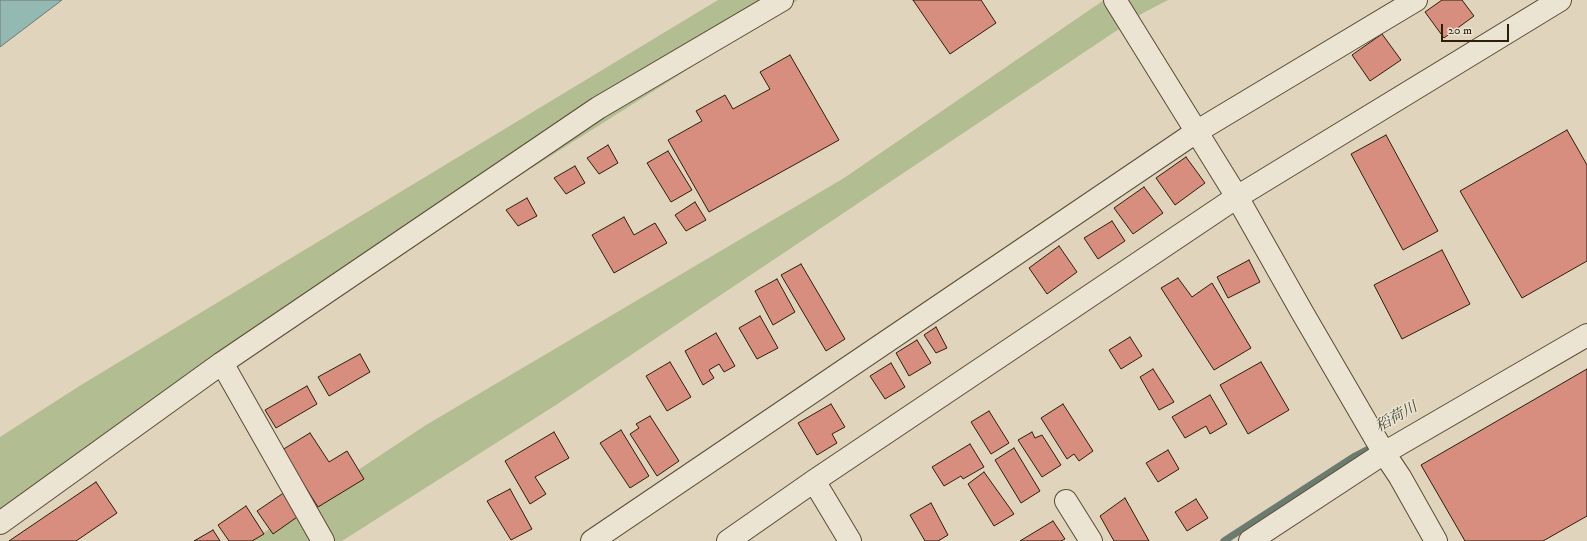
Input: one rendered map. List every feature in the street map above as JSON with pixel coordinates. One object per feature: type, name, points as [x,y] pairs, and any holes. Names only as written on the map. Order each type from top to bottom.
[{"type":"street","points":[[0,523],[222,363],[598,108],[782,0]]},
{"type":"street","points":[[1115,0],[1237,197],[1436,541]]},
{"type":"street","points":[[592,541],[1196,132],[1416,0]]},
{"type":"street","points":[[728,541],[814,481],[1237,197],[1560,0]]},
{"type":"street","points":[[1250,541],[1383,450],[1587,335]]},
{"type":"street","points":[[222,363],[323,541]]},
{"type":"street","points":[[814,481],[850,541]]},
{"type":"street","points":[[1066,501],[1091,541]]},
{"type":"green space","points":[[718,0],[798,0],[222,363],[0,517],[0,437],[81,385]]},
{"type":"green space","points":[[1104,0],[1168,0],[1143,13],[559,403],[342,541],[251,541],[426,425],[844,178]]},
{"type":"water","points":[[0,0],[62,0],[0,47]]},
{"type":"building","points":[[913,0],[981,0],[996,23],[950,54]]},
{"type":"building","points":[[1442,0],[1462,0],[1474,16],[1444,38],[1425,12]]},
{"type":"building","points":[[1382,34],[1401,60],[1370,81],[1352,55]]},
{"type":"building","points":[[790,55],[839,140],[709,212],[668,140],[702,121],[696,111],[725,95],[733,109],[770,89],[760,72]]},
{"type":"building","points":[[1567,130],[1587,165],[1587,261],[1522,298],[1460,191]]},
{"type":"building","points":[[1386,135],[1438,231],[1403,250],[1351,154]]},
{"type":"building","points":[[608,145],[618,163],[599,174],[587,158]]},
{"type":"building","points":[[668,151],[692,190],[671,202],[647,163]]},
{"type":"building","points":[[1186,157],[1205,183],[1175,205],[1156,178]]},
{"type":"building","points":[[575,166],[585,183],[566,194],[554,178]]},
{"type":"building","points":[[1144,187],[1163,213],[1133,234],[1114,208]]},
{"type":"building","points":[[527,198],[537,216],[518,226],[506,210]]},
{"type":"building","points":[[695,202],[706,220],[686,231],[675,215]]},
{"type":"building","points":[[624,217],[634,235],[655,223],[667,243],[614,273],[592,235]]},
{"type":"building","points":[[1112,221],[1125,241],[1098,259],[1084,238]]},
{"type":"building","points":[[1059,246],[1077,272],[1047,294],[1029,268]]},
{"type":"building","points":[[1442,250],[1470,304],[1402,339],[1374,285]]},
{"type":"building","points":[[1249,260],[1260,282],[1228,298],[1217,277]]},
{"type":"building","points":[[801,264],[845,339],[826,351],[781,275]]},
{"type":"building","points":[[1178,278],[1192,297],[1212,283],[1251,348],[1214,370],[1161,288]]},
{"type":"building","points":[[777,279],[795,312],[773,325],[755,291]]},
{"type":"building","points":[[760,316],[778,348],[757,359],[739,328]]},
{"type":"building","points":[[936,327],[947,348],[936,353],[924,335]]},
{"type":"building","points":[[716,333],[735,366],[724,372],[719,364],[709,370],[714,378],[703,385],[685,351]]},
{"type":"building","points":[[1130,337],[1142,356],[1121,369],[1109,350]]},
{"type":"building","points":[[917,340],[931,363],[909,376],[896,353]]},
{"type":"building","points":[[360,354],[370,372],[329,396],[318,377]]},
{"type":"building","points":[[670,362],[691,397],[667,411],[646,376]]},
{"type":"building","points":[[1261,362],[1289,410],[1248,434],[1220,385]]},
{"type":"building","points":[[891,363],[905,387],[885,399],[870,376]]},
{"type":"building","points":[[1153,369],[1174,402],[1159,410],[1140,377]]},
{"type":"building","points":[[1587,369],[1587,516],[1543,541],[1465,541],[1421,465]]},
{"type":"building","points":[[307,386],[317,404],[276,428],[265,410]]},
{"type":"building","points":[[1210,395],[1227,424],[1210,434],[1206,426],[1185,438],[1172,417]]},
{"type":"building","points":[[831,404],[845,427],[832,434],[837,443],[817,455],[798,423]]},
{"type":"building","points":[[1063,404],[1093,451],[1079,461],[1074,454],[1067,459],[1041,418]]},
{"type":"building","points":[[989,411],[1009,443],[991,454],[971,422]]},
{"type":"building","points":[[650,416],[679,461],[657,476],[630,434],[639,428],[636,424]]},
{"type":"building","points":[[621,430],[649,476],[630,488],[600,443]]},
{"type":"building","points":[[554,432],[569,458],[535,477],[546,494],[530,504],[505,461]]},
{"type":"building","points":[[1032,432],[1035,438],[1042,435],[1061,465],[1042,477],[1018,440]]},
{"type":"building","points":[[310,433],[329,462],[347,451],[364,479],[318,507],[282,450]]},
{"type":"building","points":[[970,444],[984,467],[963,479],[961,476],[944,486],[932,467]]},
{"type":"building","points":[[1014,448],[1040,491],[1021,503],[995,460]]},
{"type":"building","points":[[1168,450],[1179,469],[1158,482],[1146,463]]},
{"type":"building","points":[[984,472],[1014,514],[994,526],[968,484]]},
{"type":"building","points":[[96,482],[117,513],[76,541],[9,541]]},
{"type":"building","points":[[510,489],[532,529],[511,540],[487,501]]},
{"type":"building","points":[[285,492],[300,515],[273,534],[257,511]]},
{"type":"building","points":[[1125,498],[1149,541],[1114,541],[1100,516]]},
{"type":"building","points":[[1196,499],[1208,518],[1187,531],[1175,512]]},
{"type":"building","points":[[931,503],[948,535],[938,541],[925,541],[910,515]]},
{"type":"building","points":[[246,506],[264,534],[252,541],[229,541],[218,525]]},
{"type":"building","points":[[1053,521],[1065,539],[1061,541],[1020,541]]},
{"type":"building","points":[[213,530],[220,541],[194,541]]},
{"type":"waterway","name":"稻荷川","points":[[1224,541],[1355,456],[1376,445]]}]
